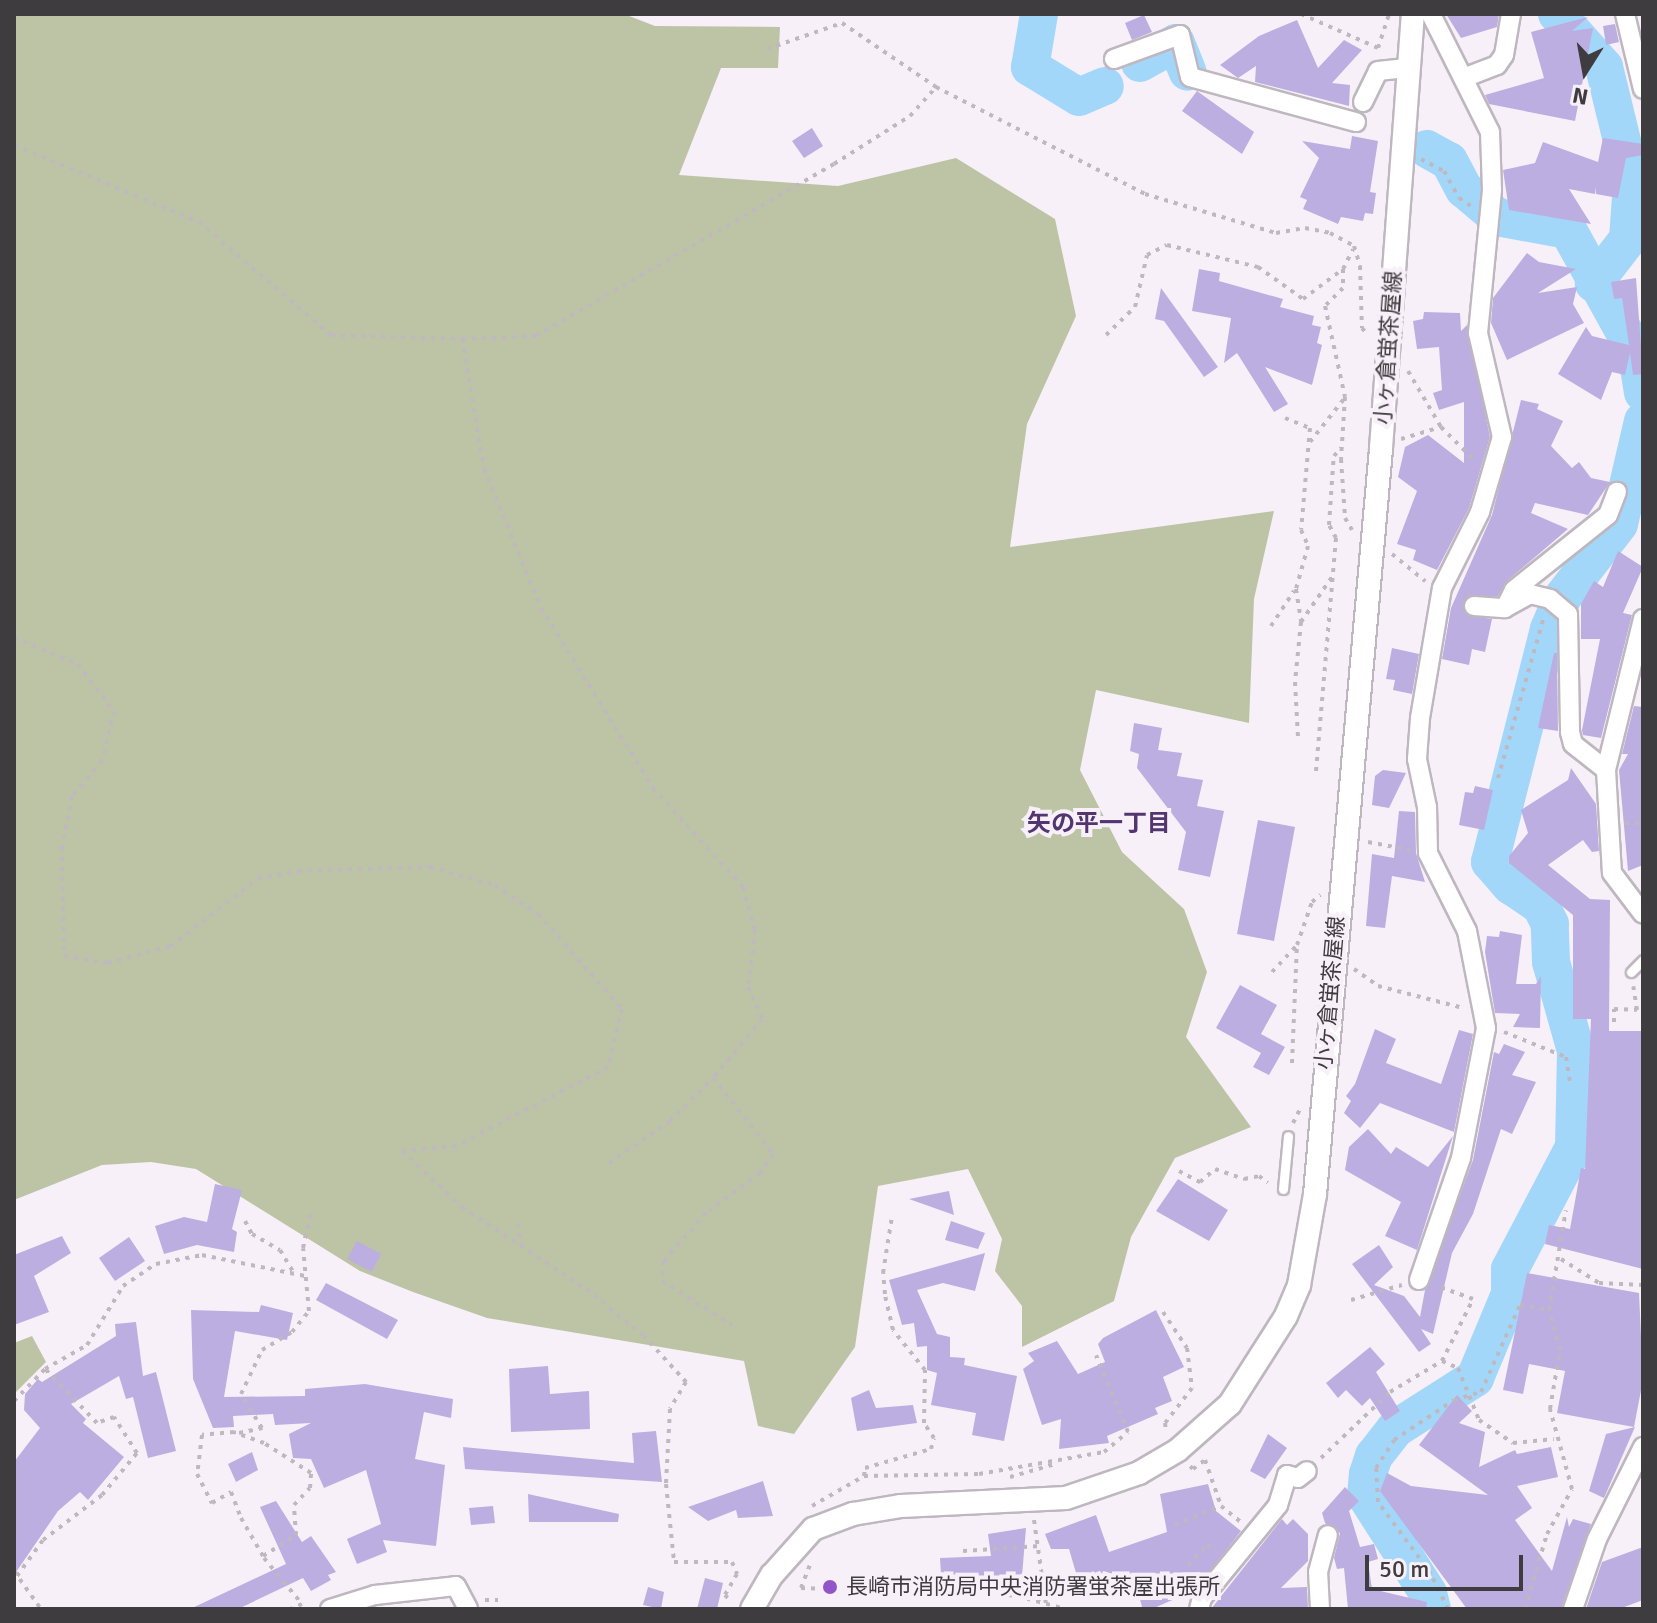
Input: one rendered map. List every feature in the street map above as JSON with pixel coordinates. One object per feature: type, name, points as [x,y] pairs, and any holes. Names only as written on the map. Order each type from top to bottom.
[{"type":"street","name":"小ヶ倉蛍茶屋線","points":[[741,1605],[813,1529],[853,1514],[901,1506],[1066,1498],[1139,1473],[1178,1450],[1230,1404],[1286,1316],[1299,1285],[1315,1194],[1369,546],[1381,448],[1413,14]]},
{"type":"street","points":[[1419,1280],[1461,1158],[1486,1028],[1467,931],[1428,853],[1427,807],[1417,759],[1442,588],[1480,512],[1502,437],[1478,333],[1488,211],[1490,132],[1466,77],[1431,14]]},
{"type":"street","points":[[1466,77],[1497,65],[1504,55],[1511,14]]},
{"type":"street","points":[[1625,14],[1643,89]]},
{"type":"street","points":[[1114,59],[1180,35],[1190,77],[1356,122]]},
{"type":"street","points":[[1363,102],[1378,71],[1409,68]]},
{"type":"street","points":[[1505,608],[1514,590],[1608,515],[1617,492]]},
{"type":"street","points":[[1474,606],[1505,608],[1530,594],[1550,599],[1568,614],[1570,732],[1573,744],[1606,770]]},
{"type":"street","points":[[1643,619],[1606,770],[1612,873],[1643,914]]},
{"type":"street","points":[[1573,1609],[1597,1539],[1643,1447]]},
{"type":"street","points":[[1199,1609],[1230,1562],[1278,1505],[1287,1475],[1298,1478],[1307,1471]]},
{"type":"street","points":[[1320,1609],[1318,1572],[1328,1535]]},
{"type":"street","points":[[330,1609],[375,1595],[456,1586],[468,1609]]},
{"type":"lane","points":[[1631,972],[1643,960]]},
{"type":"lane","points":[[1283,1189],[1288,1136]]},
{"type":"path","points":[[1301,14],[1378,48],[1389,14]]},
{"type":"path","points":[[767,49],[842,23],[936,87],[1145,194],[1276,233],[1305,228],[1330,233],[1354,246],[1360,266],[1362,328],[1369,336]]},
{"type":"path","points":[[14,145],[199,222],[331,335],[462,339],[536,336],[834,164],[910,116],[936,87]]},
{"type":"path","points":[[1419,157],[1444,171],[1459,198],[1488,211]]},
{"type":"path","points":[[1106,335],[1135,307],[1147,255],[1167,245],[1258,267],[1303,299],[1343,269]]},
{"type":"path","points":[[1353,531],[1345,518],[1341,448],[1345,397],[1325,306],[1343,288],[1343,269],[1354,246]]},
{"type":"path","points":[[462,339],[484,469],[541,608],[653,788],[743,887],[755,930],[748,987],[762,1019],[713,1078],[670,1121],[609,1163]]},
{"type":"path","points":[[1407,367],[1441,427],[1490,474]]},
{"type":"path","points":[[1310,443],[1345,397]]},
{"type":"path","points":[[1271,626],[1296,589],[1308,546],[1301,530],[1310,428],[1285,418]]},
{"type":"path","points":[[1397,440],[1441,427]]},
{"type":"path","points":[[1316,771],[1334,575],[1336,538],[1329,525],[1334,456],[1341,448]]},
{"type":"path","points":[[1398,557],[1420,579],[1442,588]]},
{"type":"path","points":[[1301,622],[1334,575]]},
{"type":"path","points":[[1296,589],[1301,622],[1295,682],[1298,738]]},
{"type":"path","points":[[1498,778],[1550,599]]},
{"type":"path","points":[[14,638],[78,664],[114,711],[102,761],[72,796],[62,847],[64,956],[108,963],[170,946],[258,879],[298,871],[430,867],[495,885],[538,914],[622,1009],[608,1067],[456,1146],[402,1151],[462,1207],[521,1245],[643,1335],[686,1382],[670,1409],[666,1484],[674,1562],[732,1562],[737,1574],[725,1595],[741,1605]]},
{"type":"path","points":[[1362,840],[1428,853]]},
{"type":"path","points":[[1292,1063],[1297,945],[1312,902],[1322,894]]},
{"type":"path","points":[[1272,972],[1297,945]]},
{"type":"path","points":[[1352,968],[1378,986],[1429,995],[1455,1010],[1480,1004]]},
{"type":"path","points":[[1614,1022],[1614,1009],[1637,1010],[1631,972]]},
{"type":"path","points":[[1486,1028],[1522,1036],[1566,1057],[1570,1082]]},
{"type":"path","points":[[713,1078],[773,1154],[760,1173],[706,1213],[664,1261],[662,1281],[732,1325]]},
{"type":"path","points":[[1288,1136],[1297,1108],[1303,1107]]},
{"type":"path","points":[[1179,1171],[1200,1182],[1215,1169],[1244,1179],[1259,1176],[1283,1189]]},
{"type":"path","points":[[1525,1609],[1547,1534],[1572,1489],[1554,1439],[1550,1409],[1560,1350],[1549,1310],[1561,1258],[1566,1210]]},
{"type":"path","points":[[290,1609],[302,1604],[263,1556],[231,1492],[212,1503],[197,1474],[202,1435],[262,1428],[241,1394],[262,1350],[304,1321],[309,1311],[303,1248],[311,1211]]},
{"type":"path","points":[[864,1476],[865,1468],[931,1449],[934,1438],[924,1423],[925,1370],[893,1330],[885,1294],[883,1273],[892,1216]]},
{"type":"path","points":[[245,1221],[252,1234],[280,1250],[295,1274]]},
{"type":"path","points":[[518,1223],[521,1245]]},
{"type":"path","points":[[14,1401],[45,1369],[87,1345],[123,1286],[156,1264],[202,1255],[305,1276]]},
{"type":"path","points":[[1561,1258],[1599,1283],[1643,1285]]},
{"type":"path","points":[[1307,1471],[1390,1392],[1442,1361],[1473,1299],[1419,1280],[1351,1300]]},
{"type":"path","points":[[1448,1609],[1431,1574],[1378,1502],[1376,1468],[1394,1440],[1454,1400],[1471,1397],[1489,1380],[1520,1305],[1549,1310]]},
{"type":"path","points":[[1163,1312],[1187,1348],[1192,1388],[1165,1423],[1166,1431]]},
{"type":"path","points":[[806,1510],[831,1491],[864,1476],[979,1474],[988,1468],[1057,1463],[1104,1452],[1128,1432],[1096,1355]]},
{"type":"path","points":[[1442,1361],[1458,1368],[1479,1420],[1513,1443],[1554,1439]]},
{"type":"path","points":[[41,1609],[16,1574],[43,1540],[102,1495],[137,1453],[114,1417],[97,1423],[45,1369]]},
{"type":"path","points":[[237,1433],[264,1443],[311,1473],[310,1488],[294,1505],[296,1535],[263,1556]]},
{"type":"path","points":[[1186,1461],[1193,1469],[1205,1460],[1221,1506],[1257,1532]]},
{"type":"path","points":[[990,1481],[1045,1470],[1057,1463]]},
{"type":"path","points":[[1175,1525],[1221,1506]]},
{"type":"path","points":[[1034,1520],[1046,1604]]},
{"type":"path","points":[[1188,1565],[1207,1545],[1230,1562]]},
{"type":"path","points":[[963,1551],[1040,1546]]},
{"type":"path","points":[[810,1563],[801,1588],[836,1589],[879,1581],[1066,1609]]},
{"type":"green space","points":[[14,14],[624,14],[655,26],[780,27],[778,68],[721,68],[679,175],[838,186],[956,158],[1055,219],[1076,316],[1027,424],[1010,547],[1274,511],[1254,599],[1249,723],[1096,690],[1080,770],[1122,852],[1184,909],[1207,972],[1186,1037],[1251,1127],[1175,1158],[1131,1237],[1114,1301],[1022,1347],[1022,1306],[995,1271],[1002,1239],[968,1169],[878,1186],[855,1347],[794,1434],[758,1426],[744,1361],[487,1318],[360,1271],[196,1169],[151,1162],[102,1165],[14,1200]]},
{"type":"green space","points":[[32,1336],[46,1362],[14,1394],[14,1343]]},
{"type":"building","points":[[1446,14],[1499,14],[1497,27],[1461,38]]},
{"type":"building","points":[[1144,15],[1152,32],[1132,40],[1125,23]]},
{"type":"building","points":[[1588,17],[1572,31],[1593,28],[1575,121],[1489,104],[1485,95],[1544,78],[1531,32]]},
{"type":"building","points":[[1297,20],[1318,68],[1344,40],[1362,50],[1332,83],[1350,85],[1349,106],[1255,82],[1256,66],[1238,78],[1220,65],[1259,36]]},
{"type":"building","points":[[1615,24],[1619,42],[1606,45],[1603,26]]},
{"type":"building","points":[[1197,91],[1254,132],[1242,154],[1182,111]]},
{"type":"building","points":[[812,128],[823,146],[804,158],[792,141]]},
{"type":"building","points":[[1352,136],[1378,141],[1370,192],[1376,193],[1373,214],[1365,213],[1363,221],[1341,217],[1338,224],[1303,209],[1307,200],[1300,197],[1319,158],[1302,141],[1350,149]]},
{"type":"building","points":[[1603,138],[1643,144],[1643,155],[1626,158],[1618,198],[1596,194],[1596,187],[1595,194],[1569,189],[1591,224],[1509,210],[1503,170],[1535,163],[1543,142],[1598,162]]},
{"type":"building","points":[[1527,253],[1539,262],[1576,269],[1538,293],[1577,287],[1573,304],[1584,323],[1507,360],[1491,323],[1493,298]]},
{"type":"building","points":[[1199,269],[1220,273],[1219,281],[1283,299],[1280,307],[1314,316],[1312,325],[1321,327],[1317,343],[1322,345],[1312,385],[1265,367],[1288,404],[1274,412],[1237,353],[1224,363],[1231,318],[1192,311]]},
{"type":"building","points":[[1636,278],[1643,374],[1633,375],[1630,353],[1625,375],[1612,372],[1601,400],[1558,374],[1586,327],[1592,336],[1629,345],[1622,298],[1614,299],[1611,282]]},
{"type":"building","points":[[1161,288],[1218,367],[1204,377],[1164,321],[1155,319]]},
{"type":"building","points":[[1424,312],[1460,313],[1461,331],[1467,325],[1490,437],[1469,508],[1437,570],[1413,560],[1416,550],[1397,544],[1417,491],[1398,477],[1405,447],[1428,435],[1464,463],[1464,402],[1439,410],[1433,393],[1442,390],[1439,347],[1417,349],[1413,321],[1423,319]]},
{"type":"building","points":[[1521,400],[1539,404],[1537,409],[1563,421],[1551,446],[1572,468],[1579,462],[1591,478],[1610,482],[1588,515],[1535,503],[1531,513],[1568,529],[1507,581],[1498,596],[1465,599],[1467,615],[1492,619],[1485,652],[1472,649],[1469,665],[1442,659],[1451,608],[1492,515]]},
{"type":"building","points":[[1618,551],[1643,567],[1623,613],[1632,615],[1601,738],[1583,735],[1582,730],[1600,639],[1581,639],[1581,604],[1594,581],[1603,587]]},
{"type":"building","points":[[1392,648],[1419,654],[1412,694],[1393,690],[1395,680],[1386,679]]},
{"type":"building","points":[[1554,653],[1557,653],[1558,731],[1538,728]]},
{"type":"building","points":[[1634,706],[1643,707],[1643,865],[1628,871],[1619,770],[1628,754],[1622,754]]},
{"type":"building","points":[[1134,723],[1162,728],[1158,750],[1182,753],[1177,776],[1203,780],[1197,806],[1224,811],[1210,877],[1178,870],[1186,832],[1137,768],[1139,754],[1130,751]]},
{"type":"building","points":[[1571,768],[1596,804],[1599,851],[1592,852],[1583,840],[1548,865],[1590,899],[1610,900],[1609,1031],[1643,1031],[1643,1269],[1545,1244],[1549,1225],[1570,1229],[1581,1168],[1585,1169],[1591,1019],[1573,1019],[1573,915],[1509,863],[1509,856],[1528,833],[1521,810],[1568,780]]},
{"type":"building","points":[[1383,770],[1406,773],[1389,808],[1372,805],[1375,776]]},
{"type":"building","points":[[1475,786],[1493,790],[1484,830],[1459,825],[1465,792],[1473,793]]},
{"type":"building","points":[[1399,811],[1415,812],[1416,853],[1425,882],[1392,876],[1385,928],[1366,926],[1372,854],[1394,858]]},
{"type":"building","points":[[1258,820],[1295,827],[1274,941],[1237,934]]},
{"type":"building","points":[[1500,931],[1522,935],[1516,984],[1536,984],[1541,976],[1540,1028],[1513,1027],[1520,1014],[1495,1013],[1485,952],[1487,936],[1499,937]]},
{"type":"building","points":[[1240,985],[1277,1005],[1261,1034],[1285,1047],[1269,1075],[1253,1067],[1261,1053],[1216,1028]]},
{"type":"building","points":[[1375,1029],[1396,1039],[1386,1063],[1441,1084],[1459,1030],[1473,1034],[1454,1132],[1380,1103],[1360,1128],[1344,1113],[1351,1101],[1346,1096],[1355,1084]]},
{"type":"building","points":[[1504,1044],[1525,1052],[1512,1075],[1536,1082],[1512,1134],[1501,1129],[1473,1214],[1452,1253],[1433,1334],[1421,1329],[1431,1344],[1419,1352],[1352,1264],[1379,1245],[1393,1267],[1374,1285],[1404,1296],[1420,1317],[1425,1290],[1473,1160],[1494,1052],[1499,1054]]},
{"type":"building","points":[[1368,1129],[1391,1154],[1396,1147],[1428,1167],[1453,1136],[1417,1250],[1385,1236],[1401,1202],[1345,1170],[1349,1147]]},
{"type":"building","points":[[1178,1179],[1228,1210],[1209,1241],[1156,1211]]},
{"type":"building","points":[[215,1184],[242,1190],[232,1229],[237,1232],[234,1252],[197,1245],[164,1254],[155,1226],[184,1217],[207,1222]]},
{"type":"building","points":[[949,1191],[954,1215],[909,1199]]},
{"type":"building","points":[[951,1221],[985,1233],[978,1249],[945,1240]]},
{"type":"building","points":[[62,1236],[71,1253],[34,1276],[49,1312],[14,1325],[14,1255]]},
{"type":"building","points":[[129,1237],[145,1261],[115,1281],[99,1258]]},
{"type":"building","points":[[357,1241],[381,1254],[372,1272],[347,1259]]},
{"type":"building","points":[[985,1253],[975,1291],[943,1283],[917,1290],[937,1334],[950,1337],[950,1357],[965,1358],[964,1365],[1017,1376],[1004,1441],[972,1435],[976,1413],[931,1405],[937,1373],[927,1370],[927,1346],[917,1347],[914,1323],[902,1325],[889,1280]]},
{"type":"building","points":[[1527,1273],[1639,1293],[1643,1380],[1634,1427],[1557,1413],[1565,1371],[1529,1364],[1523,1394],[1503,1390]]},
{"type":"building","points":[[326,1283],[398,1320],[387,1339],[316,1300]]},
{"type":"building","points":[[261,1305],[293,1313],[287,1340],[235,1331],[224,1397],[305,1396],[305,1389],[365,1384],[453,1399],[451,1418],[424,1412],[415,1459],[445,1465],[436,1546],[383,1540],[387,1552],[357,1564],[347,1539],[381,1524],[366,1470],[324,1488],[311,1459],[293,1458],[289,1434],[311,1423],[275,1425],[273,1414],[233,1416],[234,1427],[213,1428],[193,1379],[191,1310],[259,1312]]},
{"type":"building","points":[[1156,1310],[1184,1367],[1163,1377],[1172,1401],[1155,1408],[1158,1414],[1107,1436],[1109,1443],[1059,1449],[1061,1419],[1042,1425],[1023,1369],[1034,1361],[1028,1353],[1057,1341],[1078,1374],[1105,1362],[1098,1344],[1103,1338]]},
{"type":"building","points":[[136,1322],[143,1376],[156,1372],[176,1451],[148,1458],[133,1397],[126,1399],[119,1376],[71,1404],[86,1419],[83,1423],[124,1457],[88,1500],[80,1492],[58,1511],[14,1575],[14,1462],[40,1428],[24,1410],[25,1394],[38,1379],[42,1382],[116,1336],[115,1324]]},
{"type":"building","points":[[1370,1347],[1385,1364],[1376,1372],[1400,1411],[1385,1421],[1370,1398],[1362,1406],[1346,1390],[1338,1398],[1326,1383]]},
{"type":"building","points":[[548,1366],[550,1394],[589,1391],[590,1429],[511,1432],[509,1369]]},
{"type":"building","points":[[869,1390],[876,1408],[913,1405],[917,1423],[857,1431],[851,1398]]},
{"type":"building","points":[[1457,1395],[1472,1411],[1459,1423],[1485,1432],[1479,1467],[1515,1450],[1517,1454],[1551,1447],[1558,1477],[1517,1486],[1532,1508],[1515,1520],[1552,1571],[1567,1517],[1569,1527],[1573,1519],[1591,1524],[1561,1609],[1467,1609],[1380,1491],[1387,1473],[1411,1486],[1488,1495],[1419,1445]]},
{"type":"building","points":[[1635,1427],[1604,1498],[1589,1491],[1606,1434]]},
{"type":"building","points":[[656,1431],[662,1482],[465,1469],[463,1447],[634,1463],[632,1433]]},
{"type":"building","points":[[1268,1434],[1287,1448],[1265,1479],[1250,1471]]},
{"type":"building","points":[[252,1452],[258,1470],[236,1482],[228,1464]]},
{"type":"building","points":[[763,1481],[773,1516],[738,1518],[736,1510],[708,1521],[688,1507]]},
{"type":"building","points":[[1208,1484],[1216,1511],[1241,1531],[1189,1599],[1184,1595],[1154,1608],[1142,1607],[1134,1575],[1081,1590],[1069,1549],[1051,1549],[1045,1534],[1096,1515],[1109,1552],[1167,1532],[1160,1494]]},
{"type":"building","points":[[1345,1487],[1359,1501],[1349,1511],[1360,1547],[1374,1544],[1378,1559],[1368,1562],[1372,1589],[1427,1602],[1426,1609],[1348,1609],[1344,1568],[1337,1569],[1334,1558],[1340,1533],[1325,1523],[1322,1513]]},
{"type":"building","points":[[528,1494],[619,1514],[618,1522],[529,1522]]},
{"type":"building","points":[[276,1501],[302,1542],[311,1536],[336,1572],[328,1575],[331,1580],[311,1591],[303,1578],[238,1609],[190,1609],[286,1564],[260,1507]]},
{"type":"building","points":[[493,1506],[495,1523],[471,1525],[469,1508]]},
{"type":"building","points":[[1282,1519],[1287,1525],[1293,1519],[1308,1534],[1308,1561],[1281,1588],[1307,1587],[1308,1609],[1211,1609]]},
{"type":"building","points":[[1026,1528],[1021,1588],[972,1586],[972,1574],[941,1575],[940,1558],[991,1556],[988,1534]]},
{"type":"building","points":[[1643,1547],[1643,1600],[1619,1609],[1586,1609],[1602,1562]]},
{"type":"building","points":[[705,1578],[723,1583],[717,1609],[697,1609]]},
{"type":"building","points":[[648,1587],[664,1592],[661,1609],[643,1605]]},
{"type":"waterway","points":[[1039,14],[1030,67],[1079,97],[1105,86]]},
{"type":"waterway","points":[[1557,14],[1604,67],[1632,182],[1628,239],[1594,283]]},
{"type":"waterway","points":[[1140,63],[1176,43],[1188,72]]},
{"type":"waterway","points":[[1427,149],[1449,161],[1464,189],[1497,217],[1568,230],[1637,355],[1643,393]]},
{"type":"waterway","points":[[1432,1609],[1428,1593],[1366,1496],[1368,1474],[1374,1456],[1395,1429],[1475,1378],[1510,1294],[1510,1269],[1574,1147],[1576,1051],[1551,962],[1550,924],[1541,906],[1511,886],[1490,862],[1549,629],[1562,598],[1619,524],[1643,421]]},
{"type":"place","name":"長崎市消防局中央消防署蛍茶屋出張所","points":[[830,1587]]},
{"type":"district","name":"矢の平一丁目","points":[[1099,824]]}]
